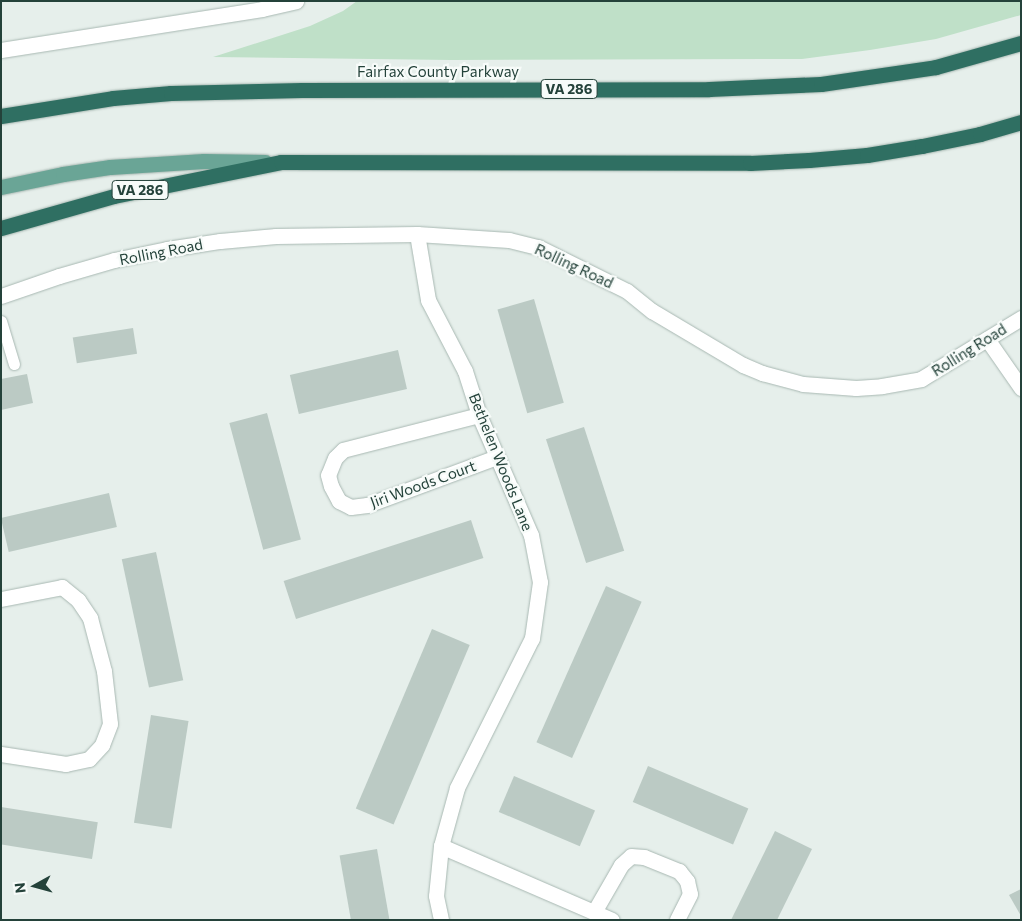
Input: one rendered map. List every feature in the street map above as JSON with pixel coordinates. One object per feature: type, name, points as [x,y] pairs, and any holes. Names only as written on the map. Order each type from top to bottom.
[{"type":"highway","name":"Fairfax County Parkway","points":[[1,116],[114,98],[171,93],[302,90],[709,89],[822,84],[936,67],[1021,43]]},
{"type":"highway","name":"VA 286","points":[[1,228],[114,196],[281,162],[750,163],[809,160],[868,155],[922,146],[980,134],[1021,122]]},
{"type":"main road","points":[[1,187],[63,174],[160,163],[281,162]]},
{"type":"street","points":[[1,50],[262,9],[296,1]]},
{"type":"street","name":"Rolling Road","points":[[1,296],[114,260],[193,245],[276,236],[417,234],[509,240],[538,247],[627,291],[652,311],[736,362],[762,373],[803,384],[856,388],[882,386],[921,379],[1021,318]]},
{"type":"street","name":"Bethelen Woods Lane","points":[[417,234],[428,300],[465,372],[479,415],[496,457],[531,534],[540,582],[532,638],[457,788],[441,846],[436,896],[441,920]]},
{"type":"street","points":[[988,339],[1021,388]]},
{"type":"street","name":"Jiri Woods Court","points":[[479,415],[343,450],[335,458],[328,475],[331,486],[339,501],[351,506],[367,505],[496,457]]},
{"type":"street","points":[[1,599],[62,587],[78,600],[90,618],[104,671],[110,724],[102,745],[89,759],[66,764],[1,754]]},
{"type":"street","points":[[441,846],[612,920]]},
{"type":"street","points":[[594,912],[621,865],[631,856],[644,856],[679,871],[686,881],[690,894],[677,920]]},
{"type":"lane","points":[[1,321],[14,364]]},
{"type":"green space","points":[[357,1],[1021,1],[1021,15],[936,39],[802,59],[451,60],[213,57],[310,26],[343,11]]},
{"type":"building","points":[[534,299],[564,403],[527,413],[497,309]]},
{"type":"building","points":[[133,328],[137,354],[77,363],[73,338]]},
{"type":"building","points":[[398,350],[407,389],[299,414],[290,375]]},
{"type":"building","points":[[27,374],[33,403],[1,410],[1,379]]},
{"type":"building","points":[[267,413],[301,540],[263,550],[229,423]]},
{"type":"building","points":[[584,427],[624,551],[586,563],[546,439]]},
{"type":"building","points":[[109,493],[117,527],[9,552],[1,518]]},
{"type":"building","points":[[471,520],[483,558],[296,619],[284,581]]},
{"type":"building","points":[[156,552],[183,680],[149,687],[122,559]]},
{"type":"building","points":[[606,586],[642,602],[572,758],[536,742]]},
{"type":"building","points":[[432,629],[470,645],[394,825],[356,808]]},
{"type":"building","points":[[151,715],[189,721],[171,829],[134,823]]},
{"type":"building","points":[[648,766],[748,809],[733,844],[633,802]]},
{"type":"building","points":[[514,776],[595,810],[580,846],[499,812]]},
{"type":"building","points":[[1,807],[98,822],[92,859],[1,844]]},
{"type":"building","points":[[775,831],[812,849],[777,920],[731,920]]},
{"type":"building","points":[[377,849],[390,920],[351,920],[340,856]]},
{"type":"building","points":[[1021,889],[1021,916],[1009,895]]}]
